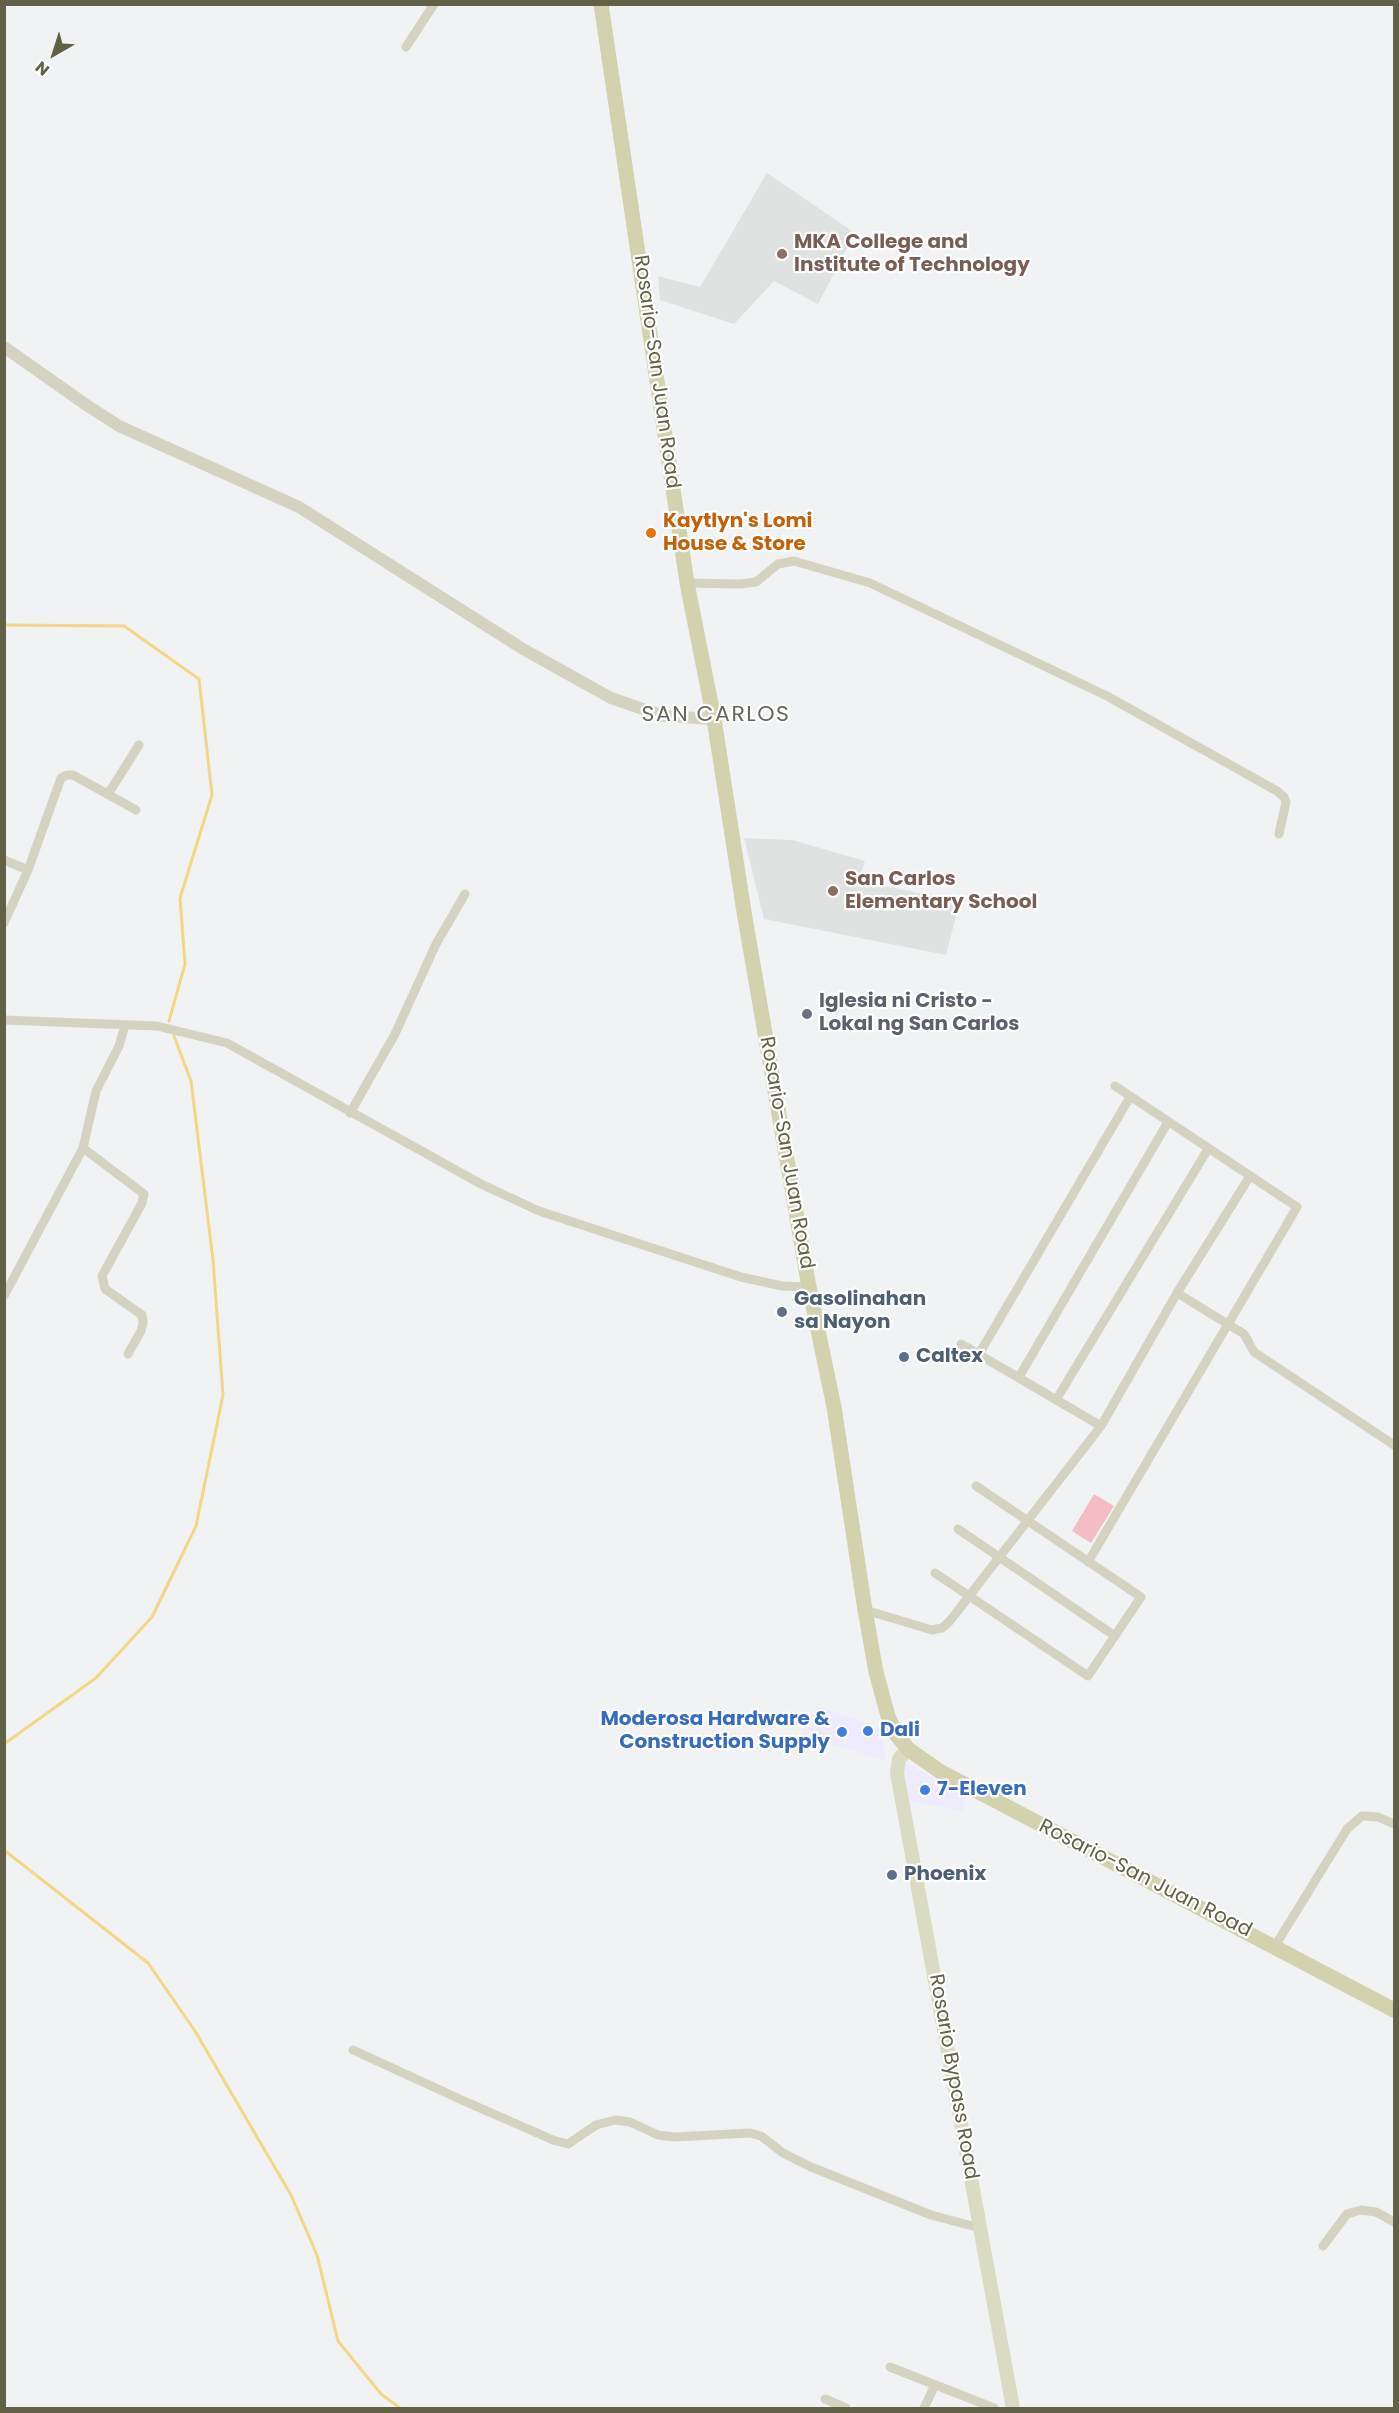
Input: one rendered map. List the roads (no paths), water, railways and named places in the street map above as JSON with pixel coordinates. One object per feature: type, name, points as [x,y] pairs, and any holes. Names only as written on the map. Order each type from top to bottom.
[{"type":"main road","name":"Rosario-San Juan Road","points":[[601,4],[687,583],[714,719],[745,918],[809,1287],[834,1407],[865,1610],[876,1672],[888,1716],[896,1734],[908,1749],[924,1761],[976,1791],[1395,2010]]},
{"type":"main road","name":"Rosario Bypass Road","points":[[908,1749],[899,1759],[897,1773],[1013,2409]]},
{"type":"street","points":[[406,47],[434,4]]},
{"type":"street","points":[[4,347],[119,426],[299,507],[523,649],[611,698],[663,716],[714,719]]},
{"type":"street","points":[[687,583],[756,582],[778,564],[794,561],[870,583],[1107,696],[1277,791],[1286,802],[1279,834]]},
{"type":"street","points":[[108,794],[139,745]]},
{"type":"street","points":[[4,923],[27,870],[61,778],[73,775],[136,810]]},
{"type":"street","points":[[4,860],[27,870]]},
{"type":"street","points":[[350,1113],[395,1034],[436,944],[465,894]]},
{"type":"street","points":[[4,1020],[157,1026],[227,1043],[481,1184],[539,1210],[741,1277],[782,1286],[809,1287]]},
{"type":"street","points":[[4,1296],[83,1148],[96,1091],[119,1046],[125,1024]]},
{"type":"street","points":[[1088,1562],[1297,1207],[1115,1086]]},
{"type":"street","points":[[979,1354],[1130,1097]]},
{"type":"street","points":[[1019,1377],[1168,1122]]},
{"type":"street","points":[[83,1148],[144,1194],[142,1203],[102,1276],[105,1289],[142,1315],[141,1331],[128,1354]]},
{"type":"street","points":[[1056,1400],[1208,1149]]},
{"type":"street","points":[[865,1610],[932,1630],[942,1629],[1101,1426],[1177,1293],[1250,1176]]},
{"type":"street","points":[[1177,1293],[1244,1334],[1254,1352],[1395,1445]]},
{"type":"street","points":[[961,1344],[1101,1426]]},
{"type":"street","points":[[935,1572],[1088,1676],[1141,1597],[976,1486]]},
{"type":"street","points":[[958,1529],[1115,1636]]},
{"type":"street","points":[[1275,1946],[1347,1829],[1362,1816],[1378,1817],[1395,1824]]},
{"type":"street","points":[[353,2050],[464,2101],[568,2144],[596,2125],[615,2120],[630,2122],[658,2135],[674,2137],[750,2133],[761,2136],[783,2153],[811,2167],[931,2215],[980,2228]]},
{"type":"street","points":[[1323,2246],[1347,2214],[1361,2210],[1376,2212],[1395,2222]]},
{"type":"street","points":[[890,2367],[994,2409]]},
{"type":"street","points":[[924,2409],[935,2385]]},
{"type":"street","points":[[825,2399],[846,2409]]},
{"type":"waterway","points":[[4,625],[124,626],[199,679],[212,795],[180,898],[185,964],[169,1021]]},
{"type":"waterway","points":[[4,1744],[96,1678],[152,1617],[196,1526],[223,1395],[213,1260],[191,1081],[174,1036]]},
{"type":"waterway","points":[[4,1850],[148,1963],[195,2031],[291,2195],[317,2255],[338,2341],[381,2394],[400,2408]]},
{"type":"place","name":"MKA College and Institute of Technology","points":[[782,254]]},
{"type":"place","name":"Kaytlyn's Lomi House & Store","points":[[651,533]]},
{"type":"place","name":"San Carlos Elementary School","points":[[833,891]]},
{"type":"place","name":"Iglesia ni Cristo - Lokal ng San Carlos","points":[[807,1014]]},
{"type":"place","name":"Gasolinahan sa Nayon","points":[[782,1312]]},
{"type":"place","name":"Caltex","points":[[904,1357]]},
{"type":"place","name":"Dali","points":[[868,1731]]},
{"type":"place","name":"Moderosa Hardware & Construction Supply","points":[[842,1732]]},
{"type":"place","name":"7-Eleven","points":[[925,1790]]},
{"type":"place","name":"Phoenix","points":[[892,1875]]},
{"type":"district","name":"SAN CARLOS","points":[[716,715]]}]
